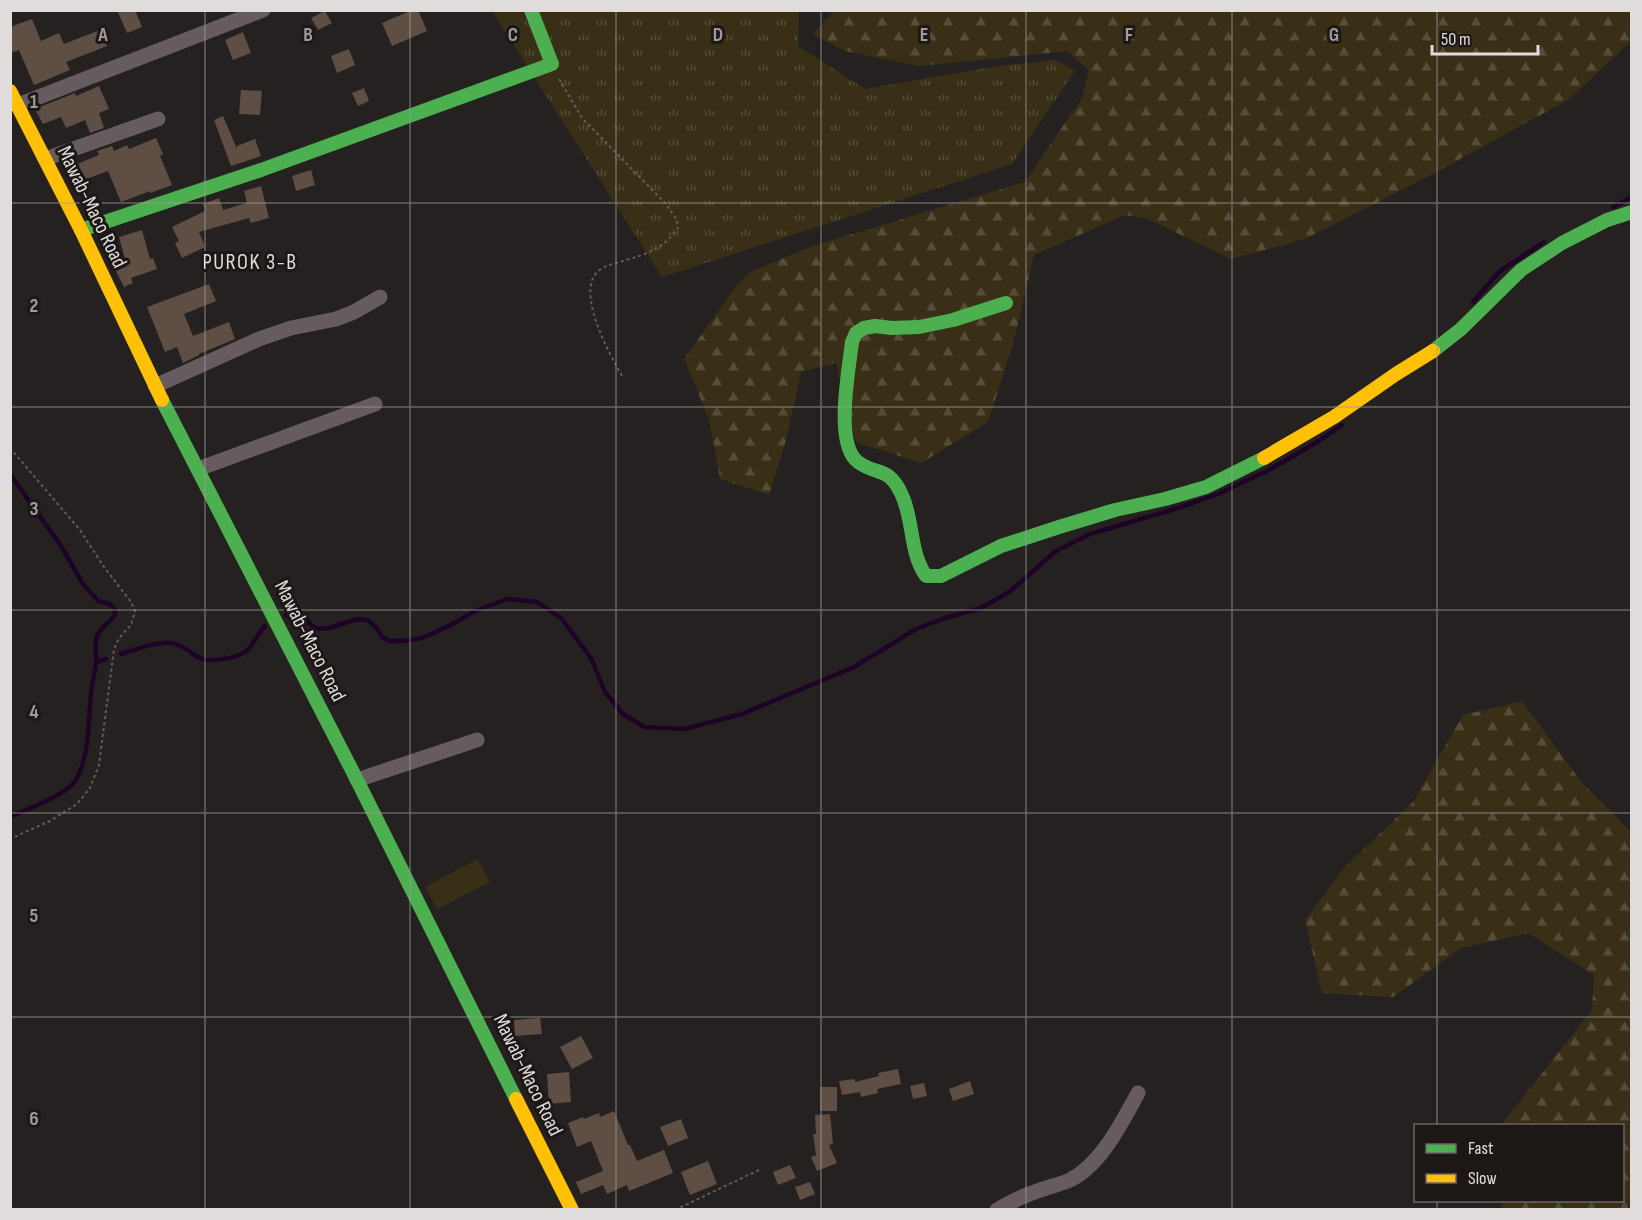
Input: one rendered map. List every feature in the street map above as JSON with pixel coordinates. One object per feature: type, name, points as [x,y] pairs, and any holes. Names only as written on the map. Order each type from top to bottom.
[{"type":"street","points":[[14,98],[263,10]]},
{"type":"street","points":[[81,230],[261,170],[552,64],[531,10]]},
{"type":"street","name":"Mawab-Maco Road","points":[[14,98],[81,230],[155,386],[357,780],[572,1209]]},
{"type":"street","points":[[45,159],[158,118]]},
{"type":"street","points":[[1006,303],[954,320],[919,327],[864,328],[856,333],[852,342],[844,426],[846,445],[852,457],[865,467],[881,470],[893,479],[902,493],[919,566],[926,576],[941,576],[1001,546],[1059,527],[1206,487],[1256,462],[1334,417],[1433,351],[1461,329],[1521,270],[1562,243],[1607,220],[1632,212]]},
{"type":"street","points":[[155,386],[259,339],[291,328],[336,319],[380,297]]},
{"type":"street","points":[[198,469],[375,404]]},
{"type":"street","points":[[357,780],[477,740]]},
{"type":"street","points":[[997,1209],[1036,1191],[1071,1179],[1086,1170],[1098,1157],[1123,1120],[1138,1093]]},
{"type":"path","points":[[552,64],[582,118],[666,204],[677,220],[678,228],[663,245],[646,254],[602,268],[596,274],[590,288],[600,333],[622,376]]},
{"type":"path","points":[[10,448],[80,530],[104,567],[132,602],[135,611],[131,626],[119,638],[114,649],[99,765],[90,788],[77,804],[50,821],[10,838]]},
{"type":"path","points":[[675,1209],[760,1168]]},
{"type":"green space","points":[[492,11],[799,11],[798,46],[865,89],[998,66],[1056,60],[1075,71],[1012,164],[662,277]]},
{"type":"green space","points":[[834,11],[1631,11],[1631,41],[1568,100],[1429,176],[1305,239],[1231,259],[1148,219],[1125,215],[1034,255],[1013,344],[988,422],[921,463],[856,442],[836,363],[801,372],[786,440],[769,495],[720,479],[709,419],[684,359],[737,285],[750,272],[813,246],[1025,182],[1082,98],[1089,70],[1067,51],[919,66],[845,51],[813,34]]},
{"type":"green space","points":[[1522,701],[1582,783],[1631,832],[1631,1209],[1502,1209],[1501,1202],[1624,1202],[1624,1124],[1502,1124],[1592,1010],[1594,975],[1528,933],[1461,948],[1393,997],[1322,993],[1305,920],[1344,868],[1413,802],[1463,715]]},
{"type":"green space","points":[[478,859],[490,882],[437,909],[425,887]]},
{"type":"building","points":[[117,10],[135,10],[142,27],[127,33]]},
{"type":"building","points":[[412,10],[418,10],[427,31],[392,46],[382,23]]},
{"type":"building","points":[[325,11],[332,23],[318,30],[311,18]]},
{"type":"building","points":[[32,19],[41,41],[59,33],[64,44],[100,30],[107,46],[66,62],[70,70],[34,85],[19,50],[10,53],[10,27]]},
{"type":"building","points":[[243,32],[251,53],[233,60],[225,40]]},
{"type":"building","points":[[349,49],[355,65],[337,73],[331,56]]},
{"type":"building","points":[[99,86],[109,109],[99,113],[104,128],[90,133],[85,120],[66,128],[61,117],[43,124],[35,109],[75,93],[76,96]]},
{"type":"building","points":[[364,88],[369,101],[358,106],[352,93]]},
{"type":"building","points":[[241,90],[262,91],[260,115],[239,114]]},
{"type":"building","points":[[223,116],[237,149],[237,146],[255,139],[261,156],[231,166],[214,120]]},
{"type":"building","points":[[156,138],[163,154],[160,156],[172,185],[121,202],[108,171],[78,182],[72,166],[99,155],[97,151],[112,146],[114,151],[127,145],[129,149]]},
{"type":"building","points":[[311,170],[315,185],[296,191],[292,176]]},
{"type":"building","points":[[261,186],[269,218],[251,223],[249,218],[199,232],[205,247],[182,258],[175,243],[179,241],[172,227],[205,211],[203,204],[219,198],[223,210],[247,203],[244,191]]},
{"type":"building","points":[[142,230],[150,259],[153,258],[157,269],[131,278],[133,283],[124,287],[116,271],[127,266],[119,237]]},
{"type":"building","points":[[209,284],[216,301],[184,314],[193,336],[229,322],[235,339],[183,363],[177,347],[165,352],[147,307]]},
{"type":"building","points":[[540,1018],[542,1034],[515,1036],[514,1020]]},
{"type":"building","points":[[581,1036],[593,1058],[572,1069],[560,1047]]},
{"type":"building","points":[[898,1069],[901,1084],[877,1089],[878,1093],[861,1097],[860,1092],[842,1095],[839,1081],[855,1079],[855,1082],[879,1076],[878,1073]]},
{"type":"building","points":[[569,1072],[571,1102],[549,1104],[547,1074]]},
{"type":"building","points":[[970,1081],[974,1094],[953,1101],[949,1089]]},
{"type":"building","points":[[924,1083],[927,1096],[913,1099],[910,1086]]},
{"type":"building","points":[[820,1087],[837,1087],[837,1111],[820,1111]]},
{"type":"building","points":[[614,1111],[637,1161],[664,1150],[673,1173],[629,1191],[627,1185],[607,1194],[603,1185],[581,1194],[576,1182],[603,1171],[591,1141],[577,1147],[568,1123],[599,1113],[600,1117]]},
{"type":"building","points":[[830,1114],[833,1144],[829,1145],[837,1163],[817,1171],[811,1157],[816,1155],[813,1134],[816,1134],[815,1115]]},
{"type":"building","points":[[681,1119],[688,1138],[668,1146],[660,1127]]},
{"type":"building","points":[[708,1161],[717,1184],[690,1195],[681,1172]]},
{"type":"building","points":[[790,1165],[796,1178],[778,1185],[773,1172]]},
{"type":"building","points":[[810,1182],[815,1194],[800,1200],[795,1187]]},
{"type":"waterway","points":[[1613,207],[1632,197]]},
{"type":"waterway","points":[[1473,302],[1499,272],[1544,242]]},
{"type":"waterway","points":[[286,615],[296,613],[304,616],[311,625],[318,629],[357,619],[367,620],[375,626],[382,637],[390,641],[403,641],[422,638],[475,611],[507,599],[537,602],[561,618],[591,658],[605,692],[623,714],[644,727],[684,729],[742,714],[854,667],[916,629],[981,608],[1009,592],[1056,551],[1090,534],[1218,494],[1269,470],[1342,425]]},
{"type":"waterway","points":[[10,474],[61,546],[83,584],[98,601],[110,604],[115,610],[115,615],[96,639],[96,664],[88,737],[83,764],[78,776],[72,785],[60,794],[10,817]]},
{"type":"waterway","points":[[121,654],[152,645],[171,643],[204,659],[229,658],[248,650],[265,626]]},
{"type":"waterway","points":[[96,662],[106,659]]},
{"type":"traffic: fast","points":[[81,230],[261,170],[552,64],[531,10]]},
{"type":"traffic: fast","points":[[1433,351],[1461,329],[1521,270],[1562,243],[1607,220],[1632,212]]},
{"type":"traffic: fast","points":[[1006,303],[953,320],[919,327],[864,328],[856,333],[852,342],[845,406],[847,440],[851,453],[858,462],[887,475],[896,484],[905,503],[917,557],[926,576],[941,576],[1001,546],[1059,527],[1206,487],[1264,458]]},
{"type":"traffic: fast","points":[[162,400],[357,780],[516,1099]]},
{"type":"traffic: slow","points":[[10,91],[81,230],[162,400]]},
{"type":"traffic: slow","points":[[1264,458],[1334,417],[1433,351]]},
{"type":"traffic: slow","points":[[516,1099],[572,1210]]},
{"type":"district","name":"PUROK 3-B","points":[[250,262]]}]
